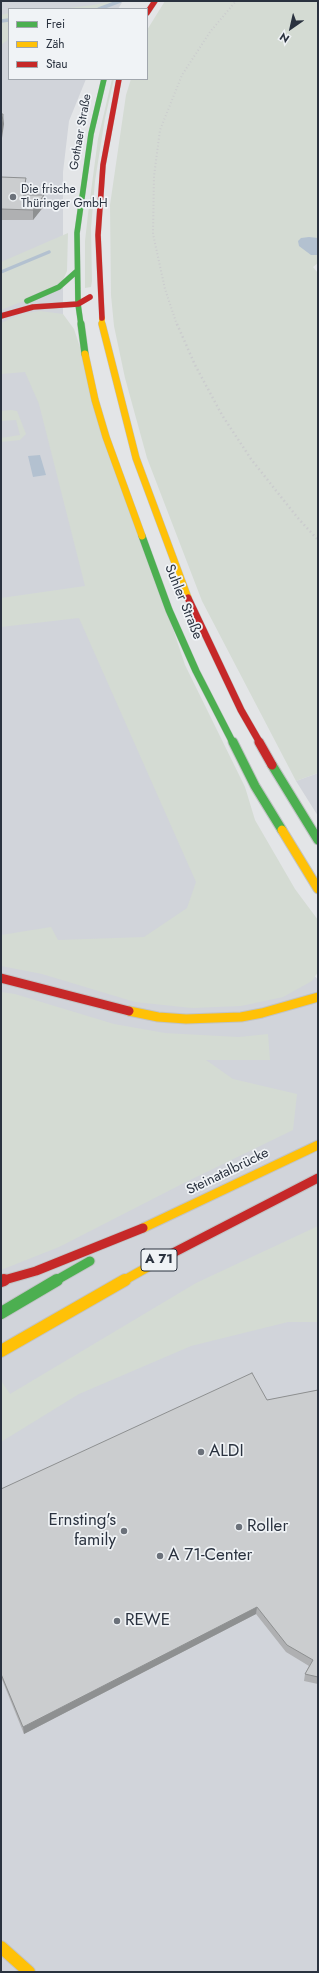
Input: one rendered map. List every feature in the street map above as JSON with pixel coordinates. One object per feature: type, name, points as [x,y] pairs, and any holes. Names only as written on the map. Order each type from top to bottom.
[{"type":"main road","points":[[148,12],[155,1]]},
{"type":"main road","name":"Gothaer Straße","points":[[76,271],[77,233],[91,134],[104,80]]},
{"type":"main road","name":"Gothaer Straße","points":[[99,290],[99,204],[108,130],[119,80]]},
{"type":"main road","points":[[1,315],[7,308],[38,297],[59,287],[76,271]]},
{"type":"main road","name":"Suhler Straße","points":[[76,271],[72,298],[104,430],[169,610],[224,728],[252,780],[318,889]]},
{"type":"main road","points":[[87,300],[99,290]]},
{"type":"main road","name":"Suhler Straße","points":[[99,290],[101,313],[114,377],[136,458],[190,602],[231,690],[272,766],[318,840]]},
{"type":"main road","points":[[38,297],[87,300],[99,307],[101,313]]},
{"type":"main road","points":[[1,315],[72,298]]},
{"type":"main road","points":[[1,978],[47,988],[109,1008],[158,1017],[186,1019],[220,1019],[262,1013],[318,997]]},
{"type":"main road","points":[[291,1005],[318,988]]},
{"type":"main road","name":"Steinatalbrücke","points":[[151,1225],[318,1145]]},
{"type":"main road","name":"A 71","points":[[1,1351],[199,1238],[318,1178]]},
{"type":"main road","points":[[1,1281],[36,1271],[151,1225]]},
{"type":"main road","name":"A 71","points":[[1,1313],[151,1225]]},
{"type":"main road","points":[[1,1947],[29,1972]]},
{"type":"shaded area","points":[[1,1],[123,1],[119,8],[8,8],[8,80],[86,80],[69,121],[63,172],[63,448],[274,924],[318,980],[318,1972],[1,1972]]},
{"type":"shaded area","points":[[113,1],[108,8],[68,8]]},
{"type":"shaded area","points":[[165,1],[318,1],[318,263],[313,267],[318,273],[318,773],[296,781],[202,601],[147,458],[125,378],[114,326],[111,295],[110,205],[126,95],[131,80],[148,80],[148,28]]},
{"type":"shaded area","points":[[8,13],[8,40],[1,45],[1,15]]},
{"type":"shaded area","points":[[112,80],[114,80],[105,118],[95,181],[91,228],[92,281],[91,287],[85,288],[85,241],[98,139]]},
{"type":"shaded area","points":[[68,233],[67,271],[63,280],[51,290],[1,310],[1,262]]},
{"type":"shaded area","points":[[40,311],[63,314],[74,329],[185,665],[245,787],[255,820],[295,889],[318,920],[318,972],[312,981],[283,997],[241,1006],[192,1008],[135,1002],[42,974],[1,966],[1,935],[51,927],[58,940],[144,937],[187,908],[196,882],[79,618],[1,627],[1,598],[85,586],[39,404],[25,372],[1,374],[1,323],[21,314]]},
{"type":"shaded area","points":[[1,411],[17,411],[26,434],[20,440],[1,442],[1,438],[20,435],[16,420],[1,421]]},
{"type":"shaded area","points":[[318,773],[318,816],[296,781]]},
{"type":"shaded area","points":[[1,992],[15,994],[114,1024],[165,1033],[239,1037],[268,1034],[270,1060],[206,1060],[233,1079],[297,1094],[293,1130],[182,1184],[59,1247],[1,1270]]},
{"type":"shaded area","points":[[318,1226],[318,1322],[288,1322],[191,1346],[79,1394],[1,1442],[2,1382],[10,1394],[196,1283]]},
{"type":"water","points":[[301,238],[318,238],[318,255],[311,255],[299,246],[298,241]]},
{"type":"water","points":[[40,455],[46,475],[33,477],[28,456]]},
{"type":"building","points":[[1,114],[3,114],[1,130]]},
{"type":"building","points":[[1,177],[26,178],[23,195],[44,195],[33,210],[1,209]]},
{"type":"building","name":"A 71-Center","points":[[252,1373],[267,1400],[318,1390],[318,1677],[305,1674],[313,1660],[287,1645],[257,1607],[23,1727],[1,1674],[1,1489]]},
{"type":"waterway","points":[[102,8],[120,1]]},
{"type":"waterway","points":[[1,21],[8,20]]},
{"type":"waterway","points":[[1,272],[49,252]]},
{"type":"railway","points":[[177,325],[165,289],[153,234],[154,176],[160,130],[182,75],[210,32],[236,1]]},
{"type":"railway","points":[[177,324],[195,365],[222,415],[251,459],[297,517],[318,540]]},
{"type":"traffic: fast","points":[[85,354],[78,304],[77,233],[91,134],[104,80]]},
{"type":"traffic: fast","points":[[27,301],[59,287],[77,271]]},
{"type":"traffic: fast","points":[[142,536],[169,610],[196,671],[255,786],[282,830]]},
{"type":"traffic: fast","points":[[272,765],[318,840]]},
{"type":"traffic: fast","points":[[1,1313],[90,1261]]},
{"type":"traffic: slow","points":[[102,318],[102,327],[114,377],[136,458],[188,598]]},
{"type":"traffic: slow","points":[[85,354],[95,400],[106,437],[142,536]]},
{"type":"traffic: slow","points":[[282,830],[318,889]]},
{"type":"traffic: slow","points":[[129,1011],[158,1017],[186,1019],[241,1017],[262,1013],[318,997]]},
{"type":"traffic: slow","points":[[143,1228],[318,1145]]},
{"type":"traffic: slow","points":[[1,1351],[169,1255]]},
{"type":"traffic: slow","points":[[1,1947],[29,1972]]},
{"type":"traffic: jam","points":[[148,12],[155,1]]},
{"type":"traffic: jam","points":[[102,318],[98,235],[103,165],[119,80]]},
{"type":"traffic: jam","points":[[1,316],[33,307],[78,304],[90,297]]},
{"type":"traffic: jam","points":[[188,598],[241,710],[272,765]]},
{"type":"traffic: jam","points":[[1,978],[129,1011]]},
{"type":"traffic: jam","points":[[169,1255],[199,1238],[318,1178]]},
{"type":"traffic: jam","points":[[1,1281],[36,1271],[143,1228]]},
{"type":"place","name":"Die frische Thüringer GmbH","points":[[13,197]]},
{"type":"place","name":"ALDI","points":[[201,1452]]},
{"type":"place","name":"Roller","points":[[239,1527]]},
{"type":"place","name":"Ernsting's family","points":[[124,1531]]},
{"type":"place","name":"A 71-Center","points":[[160,1556]]},
{"type":"place","name":"REWE","points":[[117,1621]]}]
